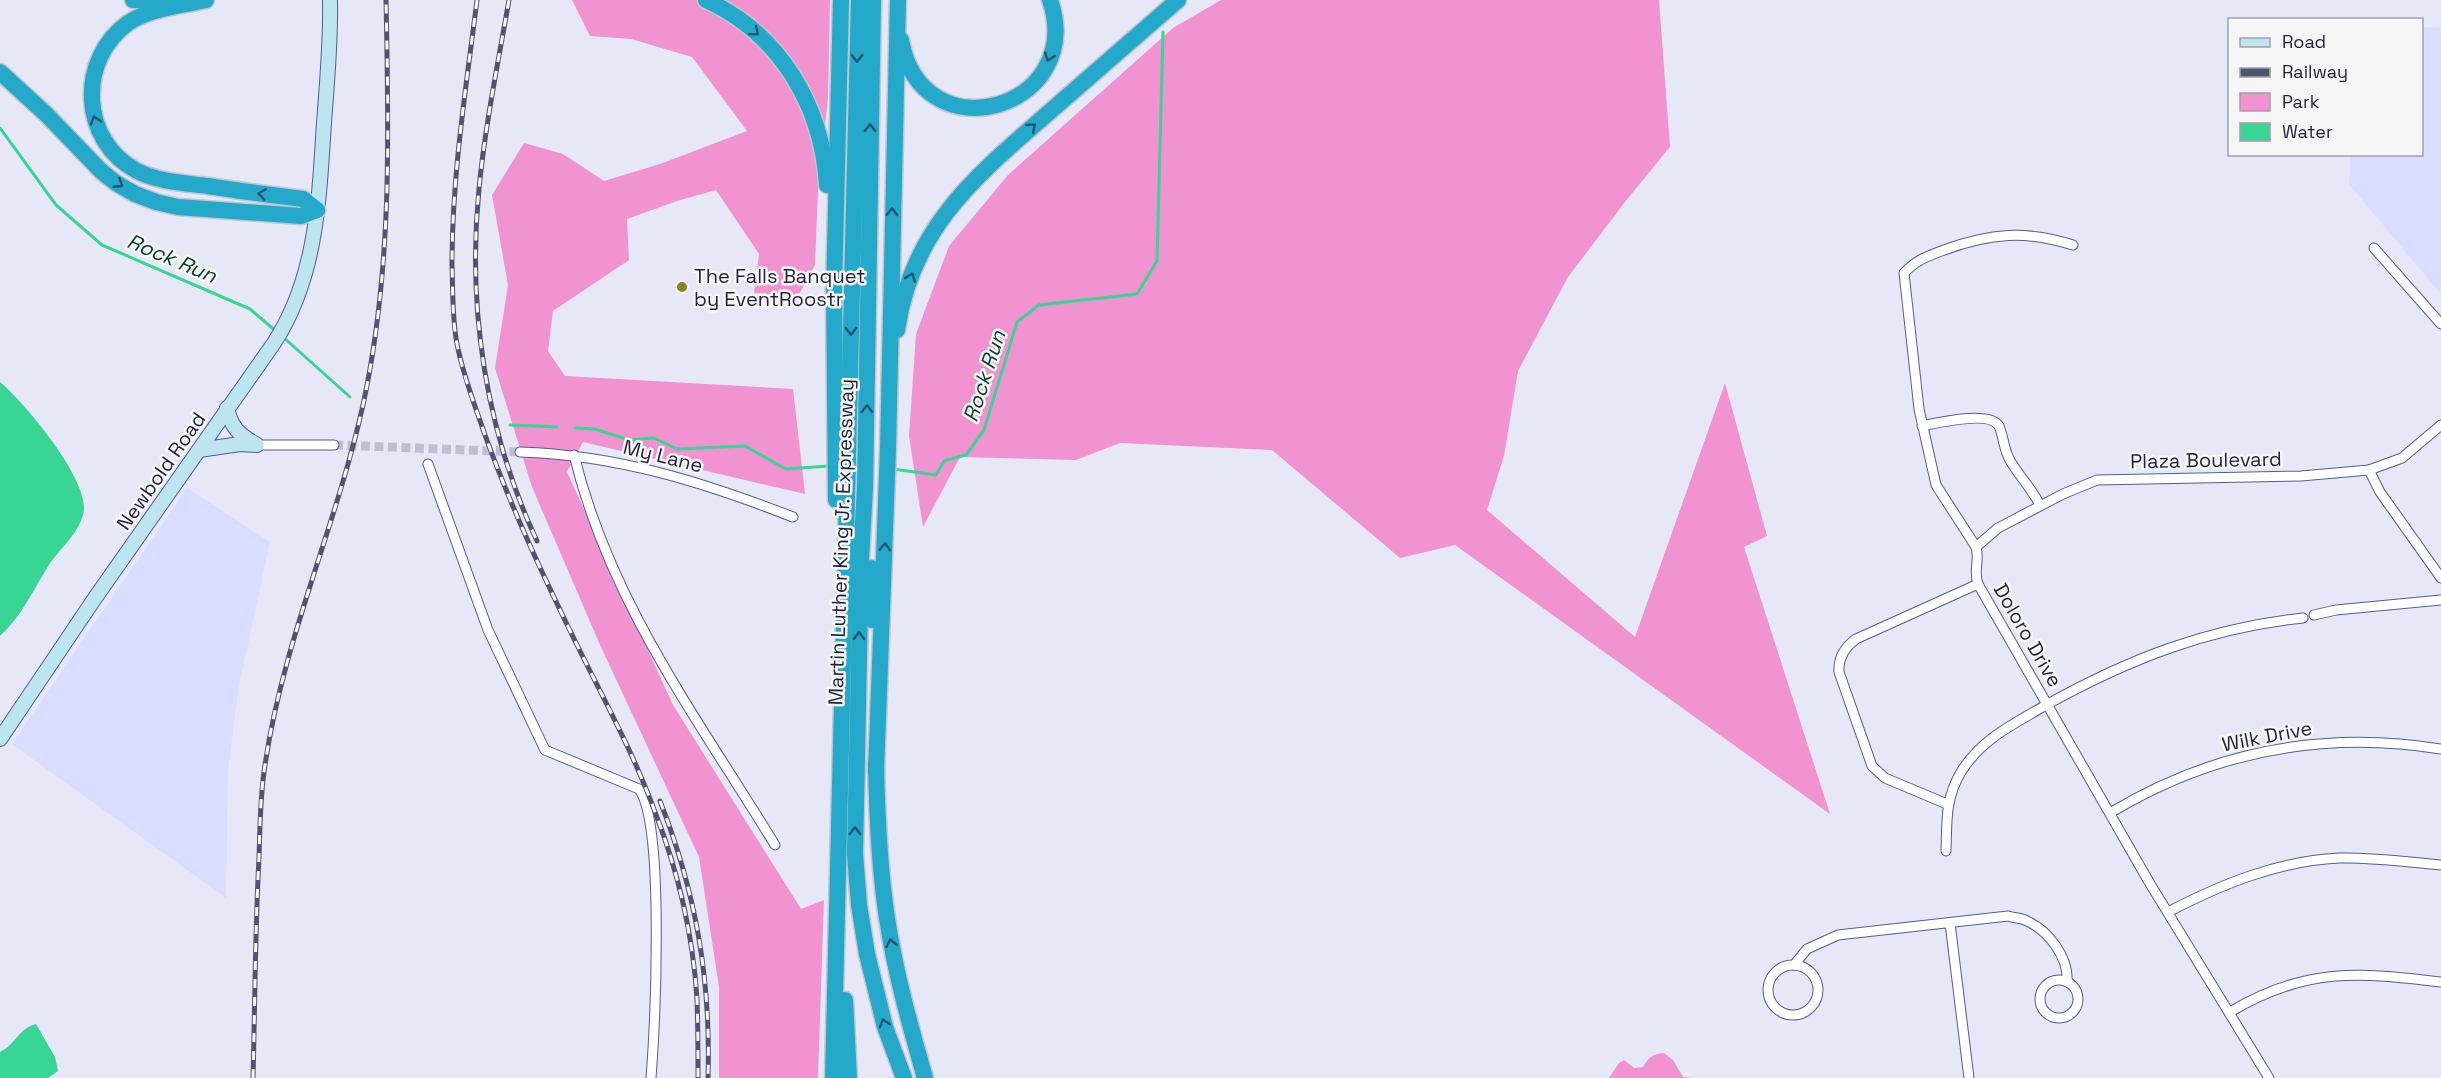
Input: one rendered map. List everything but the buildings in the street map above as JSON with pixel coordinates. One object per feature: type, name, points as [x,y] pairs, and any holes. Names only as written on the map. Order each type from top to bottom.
[{"type":"highway","points":[[133,0],[175,0]]},
{"type":"highway","points":[[206,0],[146,14],[130,22],[110,41],[96,66],[91,90],[93,116],[100,134],[118,157],[145,174],[181,183],[303,200],[317,210]]},
{"type":"highway","points":[[706,0],[741,21],[768,43],[789,69],[807,99],[819,130],[825,161],[842,446],[825,1019],[826,1078]]},
{"type":"highway","points":[[834,290],[841,0]]},
{"type":"highway","name":"Martin Luther King Jr. Expressway","points":[[842,446],[859,0]]},
{"type":"highway","name":"Martin Luther King Jr. Expressway","points":[[873,0],[866,444],[875,486],[861,559],[855,827],[862,930],[885,1027],[904,1078]]},
{"type":"highway","points":[[898,0],[888,449],[875,486],[871,556],[876,772],[878,833],[885,907],[891,941],[925,1078]]},
{"type":"highway","points":[[897,19],[906,59],[915,77],[928,91],[944,101],[963,107],[994,107],[1023,94],[1037,81],[1048,62],[1054,35],[1054,16],[1050,0]]},
{"type":"highway","points":[[888,396],[898,324],[905,293],[916,265],[939,221],[959,194],[985,168],[1178,0]]},
{"type":"highway","points":[[0,72],[47,115],[108,177],[145,198],[190,209],[301,216],[317,210]]},
{"type":"highway","name":"Martin Luther King Jr. Expressway","points":[[833,1078],[838,939],[842,488]]},
{"type":"highway","points":[[838,939],[846,1002],[849,1078]]},
{"type":"highway","points":[[910,1020],[934,1078]]},
{"type":"main road","name":"Newbold Road","points":[[0,739],[286,325],[301,290],[309,262],[317,210],[330,41],[330,0]]},
{"type":"main road","points":[[227,408],[236,431],[257,445]]},
{"type":"main road","points":[[199,450],[240,444],[257,445]]},
{"type":"street","points":[[1976,547],[1936,485],[1922,426],[1904,273],[1916,260],[1989,236],[2046,238],[2073,245]]},
{"type":"street","points":[[2374,248],[2441,324]]},
{"type":"street","points":[[1922,426],[1982,418],[1992,420],[1998,425],[2010,461],[2030,487],[2040,505]]},
{"type":"street","name":"Plaza Boulevard","points":[[1976,547],[1998,528],[2040,505],[2097,480],[2301,476],[2369,471],[2402,458],[2441,425]]},
{"type":"street","points":[[257,445],[334,445]]},
{"type":"street","name":"My Lane","points":[[520,452],[574,455],[673,475],[793,517]]},
{"type":"street","points":[[574,455],[605,548],[638,622],[679,695],[775,845]]},
{"type":"street","points":[[428,464],[488,630],[545,750],[639,789],[645,797],[653,857],[656,1006],[651,1078]]},
{"type":"street","points":[[2369,471],[2380,492],[2441,578]]},
{"type":"street","name":"Doloro Drive","points":[[1976,547],[1978,553],[1975,574],[1978,584],[2168,912],[2269,1078]]},
{"type":"street","points":[[1947,804],[1885,778],[1872,765],[1839,672],[1839,666],[1846,648],[1856,639],[1978,584]]},
{"type":"street","points":[[2314,615],[2336,610],[2441,600]]},
{"type":"street","points":[[1946,851],[1947,804],[1961,772],[1983,745],[1998,732],[2096,678],[2168,647],[2254,623],[2303,618]]},
{"type":"street","name":"Wilk Drive","points":[[2110,813],[2182,776],[2273,749],[2329,742],[2372,742],[2441,749]]},
{"type":"street","points":[[2168,912],[2219,887],[2250,876],[2310,861],[2370,859],[2441,865]]},
{"type":"street","points":[[1794,965],[1808,970],[1814,976],[1818,991],[1811,1006],[1796,1014],[1785,1013],[1778,1009],[1769,995],[1769,986],[1776,972],[1783,967],[1794,965],[1807,950],[1838,935],[2008,916],[2026,920],[2052,940],[2066,967],[2067,982],[2075,989],[2078,996],[2076,1007],[2067,1017],[2049,1016],[2040,1006],[2040,993],[2052,981],[2067,982]]},
{"type":"street","points":[[1950,923],[1970,1078]]},
{"type":"street","points":[[2230,1012],[2284,985],[2325,976],[2367,974],[2441,982]]},
{"type":"shaded area","points":[[2423,27],[2441,28],[2441,294],[2349,184],[2351,156],[2423,156]]},
{"type":"shaded area","points":[[187,488],[270,542],[239,686],[228,771],[226,898],[12,744]]},
{"type":"green space","points":[[572,0],[830,0],[828,98],[818,190],[815,265],[798,296],[754,293],[759,254],[716,190],[627,219],[629,260],[553,311],[548,351],[565,376],[793,389],[805,494],[583,442],[567,472],[673,705],[801,909],[824,900],[818,1078],[719,1078],[719,987],[699,857],[600,645],[532,487],[495,368],[508,285],[492,195],[524,143],[563,154],[604,181],[660,164],[747,131],[692,57],[631,39],[590,36]]},
{"type":"green space","points":[[1221,0],[1659,0],[1670,147],[1568,277],[1518,371],[1504,456],[1487,510],[1635,637],[1725,383],[1767,536],[1744,547],[1830,814],[1455,545],[1400,558],[1272,450],[1120,443],[1076,460],[960,457],[923,527],[909,436],[916,334],[949,246],[1008,175],[1173,28]]},
{"type":"green space","points":[[1664,1053],[1673,1060],[1683,1077],[1694,1078],[1609,1078],[1619,1063],[1624,1060],[1634,1068],[1643,1067],[1651,1057]]},
{"type":"water","points":[[0,382],[39,424],[67,464],[78,484],[83,501],[83,515],[76,530],[51,561],[20,612],[0,636]]},
{"type":"water","points":[[36,1024],[55,1057],[58,1071],[48,1078],[0,1078],[0,1052],[25,1029]]},
{"type":"waterway","name":"Rock Run","points":[[893,469],[936,475],[944,461],[966,455],[984,430],[1017,322],[1039,305],[1137,294],[1157,261],[1163,32]]},
{"type":"waterway","name":"Rock Run","points":[[0,128],[56,205],[102,245],[250,309],[277,332]]},
{"type":"waterway","name":"Rock Run","points":[[282,336],[350,397]]},
{"type":"waterway","name":"Rock Run","points":[[510,425],[557,427]]},
{"type":"waterway","name":"Rock Run","points":[[575,428],[595,429],[629,440],[654,438],[677,449],[745,446],[786,469],[829,466]]},
{"type":"tunnel","points":[[334,445],[520,452]]},
{"type":"railway","points":[[253,1078],[260,823],[265,765],[284,674],[352,450],[363,405],[379,304],[384,254],[388,153],[386,0]]},
{"type":"railway","points":[[477,0],[454,198],[453,314],[457,344],[477,413],[518,518],[555,600],[630,751],[663,834],[683,904],[692,951],[697,999],[698,1078]]},
{"type":"railway","points":[[509,0],[492,94],[479,189],[476,279],[484,369],[493,413],[519,499],[537,541]]},
{"type":"railway","points":[[660,801],[683,869],[699,937],[707,1006],[708,1078]]},
{"type":"place","name":"The Falls Banquet by EventRoostr","points":[[682,287]]}]
